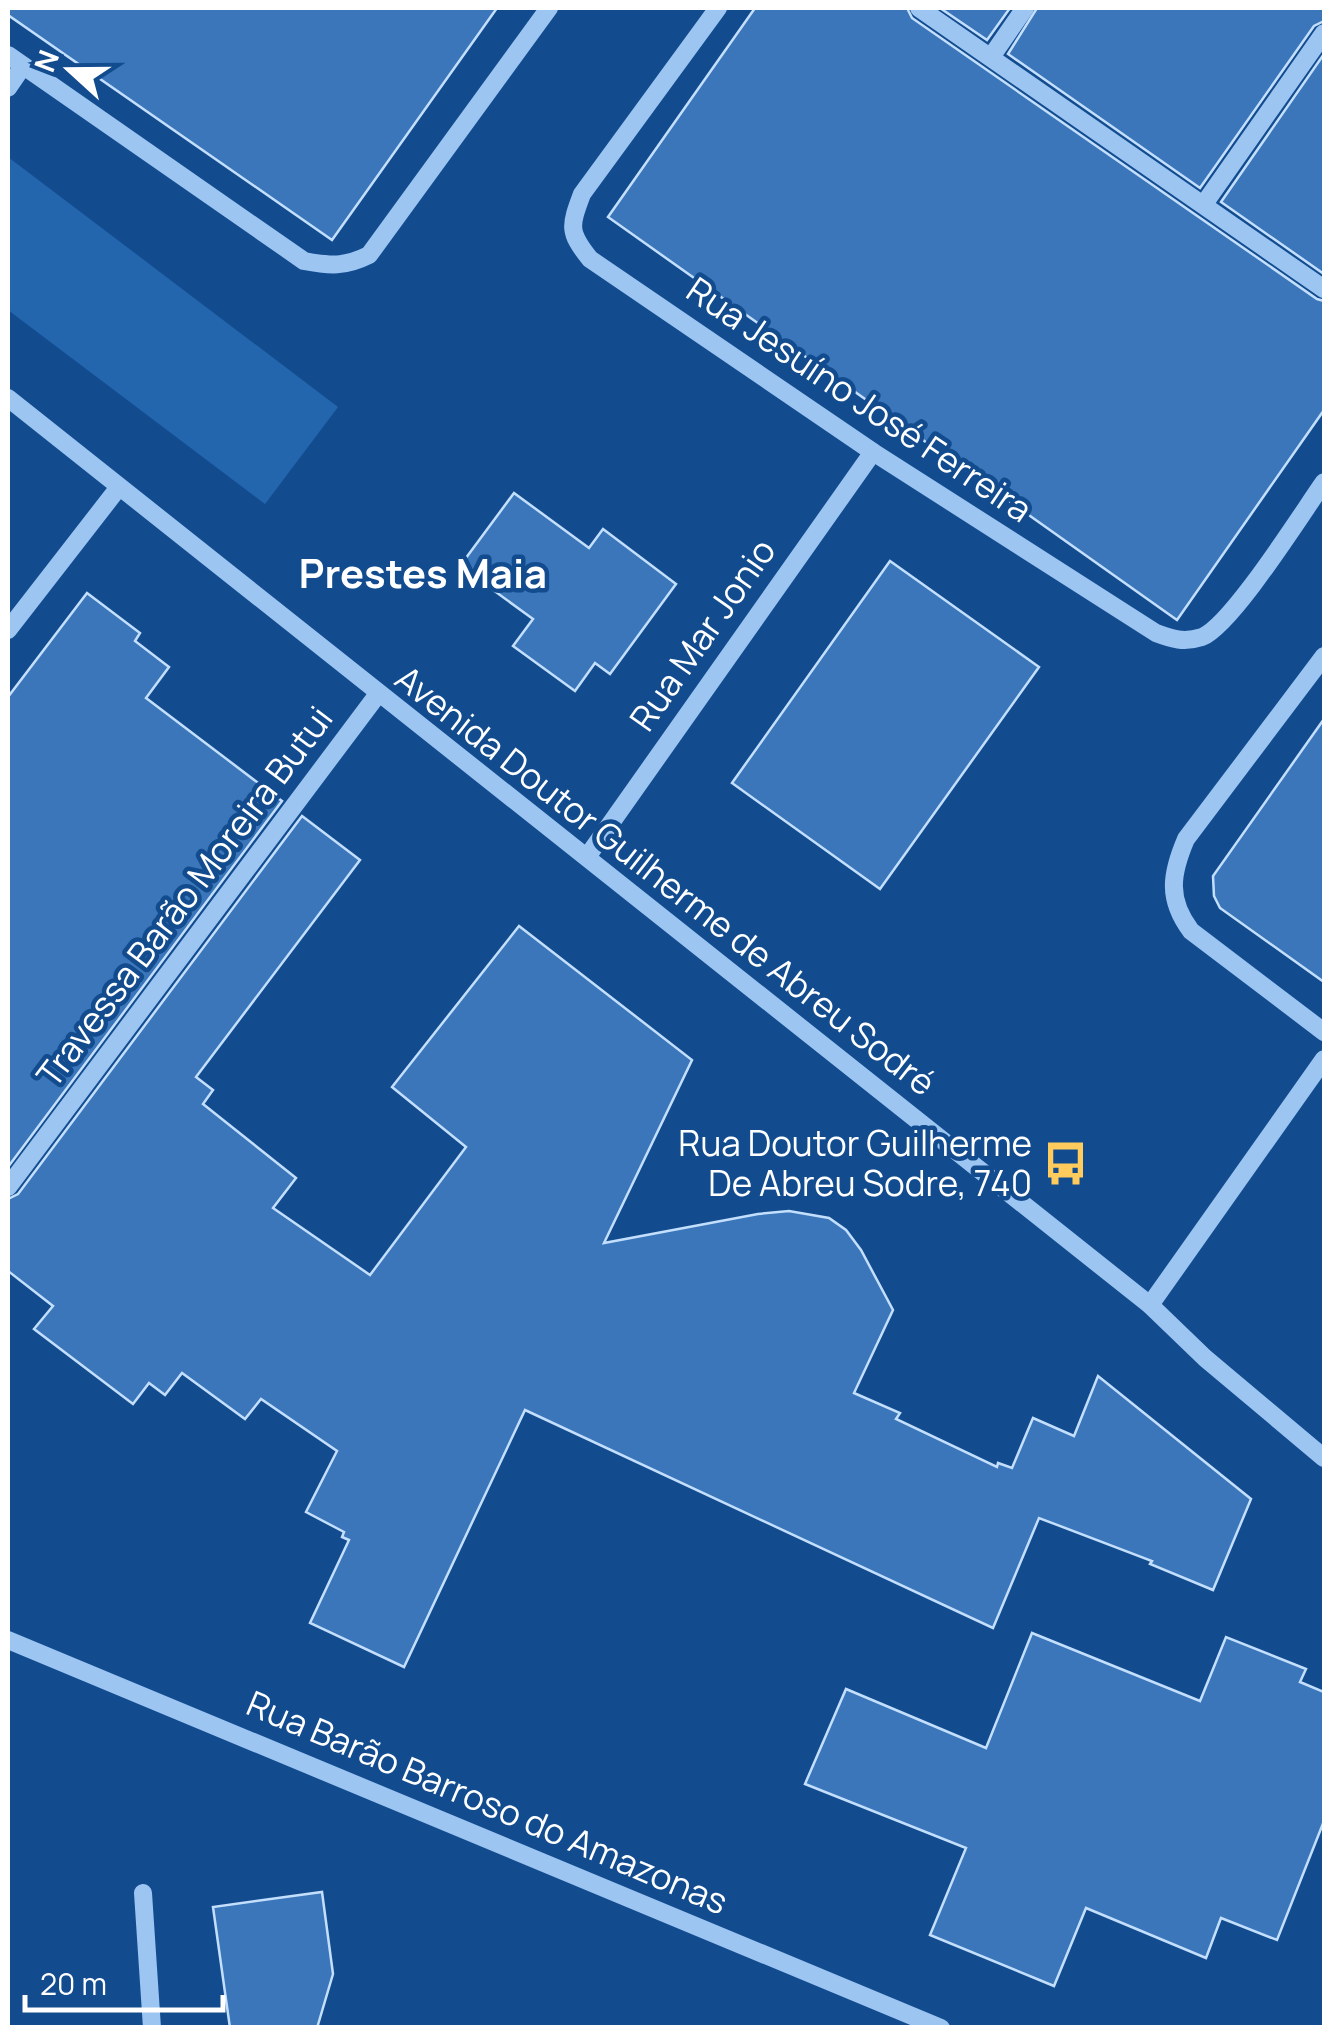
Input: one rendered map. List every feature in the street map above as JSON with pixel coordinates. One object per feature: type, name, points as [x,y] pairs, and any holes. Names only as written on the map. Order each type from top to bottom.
[{"type":"street","points":[[8,88],[15,61],[304,260],[331,267],[351,264],[369,255],[548,8]]},
{"type":"street","name":"Rua Jesuíno José Ferreira","points":[[718,8],[582,194],[572,221],[574,239],[590,260],[873,452],[1156,633],[1180,641],[1205,636],[1231,611],[1324,482]]},
{"type":"street","points":[[919,8],[1324,288]]},
{"type":"street","points":[[991,58],[1025,8]]},
{"type":"street","points":[[1204,204],[1324,33]]},
{"type":"street","name":"Avenida Doutor Guilherme de Abreu Sodré","points":[[8,398],[1150,1305],[1205,1358],[1324,1458]]},
{"type":"street","name":"Rua Mar Jonio","points":[[587,856],[873,452]]},
{"type":"street","points":[[8,630],[120,487]]},
{"type":"street","points":[[1324,656],[1186,839],[1171,891],[1178,914],[1191,931],[1324,1032]]},
{"type":"street","name":"Travessa Barão Moreira Butui","points":[[8,1187],[378,694]]},
{"type":"street","points":[[1150,1305],[1324,1059]]},
{"type":"street","name":"Rua Barão Barroso do Amazonas","points":[[8,1640],[941,2028]]},
{"type":"street","points":[[143,1893],[152,2028]]},
{"type":"shaded area","points":[[8,157],[338,407],[265,504],[8,310]]},
{"type":"building","points":[[8,8],[497,8],[332,240],[8,15]]},
{"type":"building","points":[[755,8],[907,8],[912,18],[1324,301],[1324,410],[1177,620],[608,217]]},
{"type":"building","points":[[940,8],[1010,8],[987,40]]},
{"type":"building","points":[[1037,8],[1324,8],[1324,21],[1314,26],[1200,188],[1008,54]]},
{"type":"building","points":[[1324,54],[1324,274],[1221,202]]},
{"type":"building","points":[[514,493],[589,548],[603,529],[676,584],[610,674],[595,663],[575,691],[513,646],[533,619],[460,566]]},
{"type":"building","points":[[890,561],[1039,667],[880,889],[732,783]]},
{"type":"building","points":[[87,593],[140,633],[135,641],[169,667],[146,698],[282,801],[8,1167],[8,697]]},
{"type":"building","points":[[1324,719],[1324,982],[1220,908],[1214,896],[1213,876]]},
{"type":"building","points":[[302,816],[360,860],[196,1077],[213,1090],[203,1104],[296,1178],[273,1208],[370,1275],[466,1147],[392,1087],[519,926],[692,1060],[604,1243],[758,1214],[789,1211],[829,1218],[846,1230],[861,1250],[893,1310],[854,1393],[900,1413],[896,1419],[997,1467],[998,1463],[1012,1468],[1033,1418],[1074,1436],[1098,1376],[1251,1499],[1213,1590],[1150,1564],[1152,1561],[1039,1518],[993,1628],[525,1410],[404,1667],[310,1623],[349,1540],[342,1537],[344,1532],[306,1512],[337,1451],[261,1399],[245,1419],[182,1373],[165,1395],[149,1383],[133,1404],[34,1329],[53,1306],[8,1271],[8,1199],[18,1194]]},
{"type":"building","points":[[1032,1633],[1200,1701],[1226,1637],[1306,1669],[1300,1682],[1324,1692],[1324,1821],[1277,1940],[1221,1918],[1206,1958],[1086,1908],[1054,1986],[930,1935],[966,1848],[805,1784],[846,1689],[986,1748]]},
{"type":"building","points":[[322,1892],[333,1974],[317,2028],[230,2028],[213,1907]]},
{"type":"place","name":"Rua Doutor Guilherme De Abreu Sodre, 740","points":[[1065,1164]]},
{"type":"district","name":"Prestes Maia","points":[[423,574]]}]
